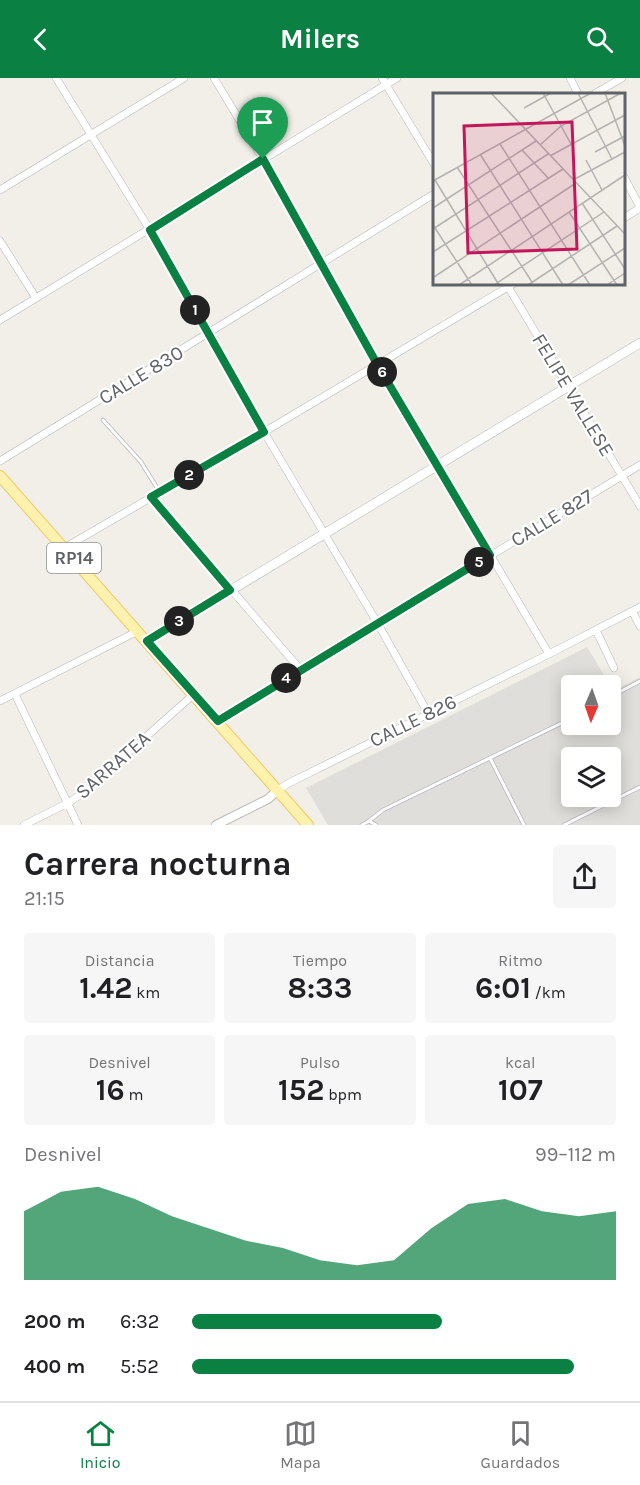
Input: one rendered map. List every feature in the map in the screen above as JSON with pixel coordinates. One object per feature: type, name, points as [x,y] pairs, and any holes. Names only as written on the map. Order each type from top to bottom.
[{"type":"main road","points":[[147,641],[640,343]]},
{"type":"main road","name":"RP14","points":[[2,483],[64,548],[308,825]]},
{"type":"street","points":[[56,78],[150,230],[264,432],[428,713]]},
{"type":"street","points":[[0,190],[184,78]]},
{"type":"street","points":[[214,78],[263,159],[377,364],[549,654]]},
{"type":"street","points":[[0,320],[150,230],[384,81],[397,78]]},
{"type":"street","points":[[570,78],[578,93]]},
{"type":"street","points":[[596,93],[622,78]]},
{"type":"street","points":[[384,81],[433,161]]},
{"type":"street","points":[[625,179],[640,207],[625,217]]},
{"type":"street","name":"CALLE 830","points":[[0,461],[433,195]]},
{"type":"street","points":[[0,240],[36,298]]},
{"type":"street","points":[[64,548],[264,432],[507,285]]},
{"type":"street","name":"FELIPE VALLESE","points":[[510,285],[640,506]]},
{"type":"street","name":"CALLE 827","points":[[218,721],[300,669],[640,465]]},
{"type":"street","points":[[151,497],[300,669]]},
{"type":"street","name":"CALLE 826","points":[[278,790],[640,607]]},
{"type":"street","points":[[632,611],[640,626]]},
{"type":"street","points":[[596,630],[614,668]]},
{"type":"street","points":[[0,701],[138,631]]},
{"type":"street","points":[[15,694],[78,825]]},
{"type":"street","name":"SARRATEA","points":[[24,825],[83,793],[194,694]]},
{"type":"street","points":[[216,825],[268,799],[278,790]]},
{"type":"lane","points":[[103,420],[141,462],[159,492]]},
{"type":"lane","points":[[621,691],[640,681]]},
{"type":"lane","points":[[362,825],[383,810],[561,723]]},
{"type":"lane","points":[[490,758],[524,825]]},
{"type":"lane","points":[[564,825],[640,787]]},
{"type":"lane","points":[[369,821],[376,825]]},
{"type":"shaded area","points":[[587,647],[604,675],[561,675],[561,735],[621,735],[621,687],[640,677],[640,825],[328,825],[306,788]]},
{"type":"route","points":[[263,159],[377,364],[490,555],[218,721],[147,641],[230,590],[151,497],[264,432],[150,230],[263,159]]}]
